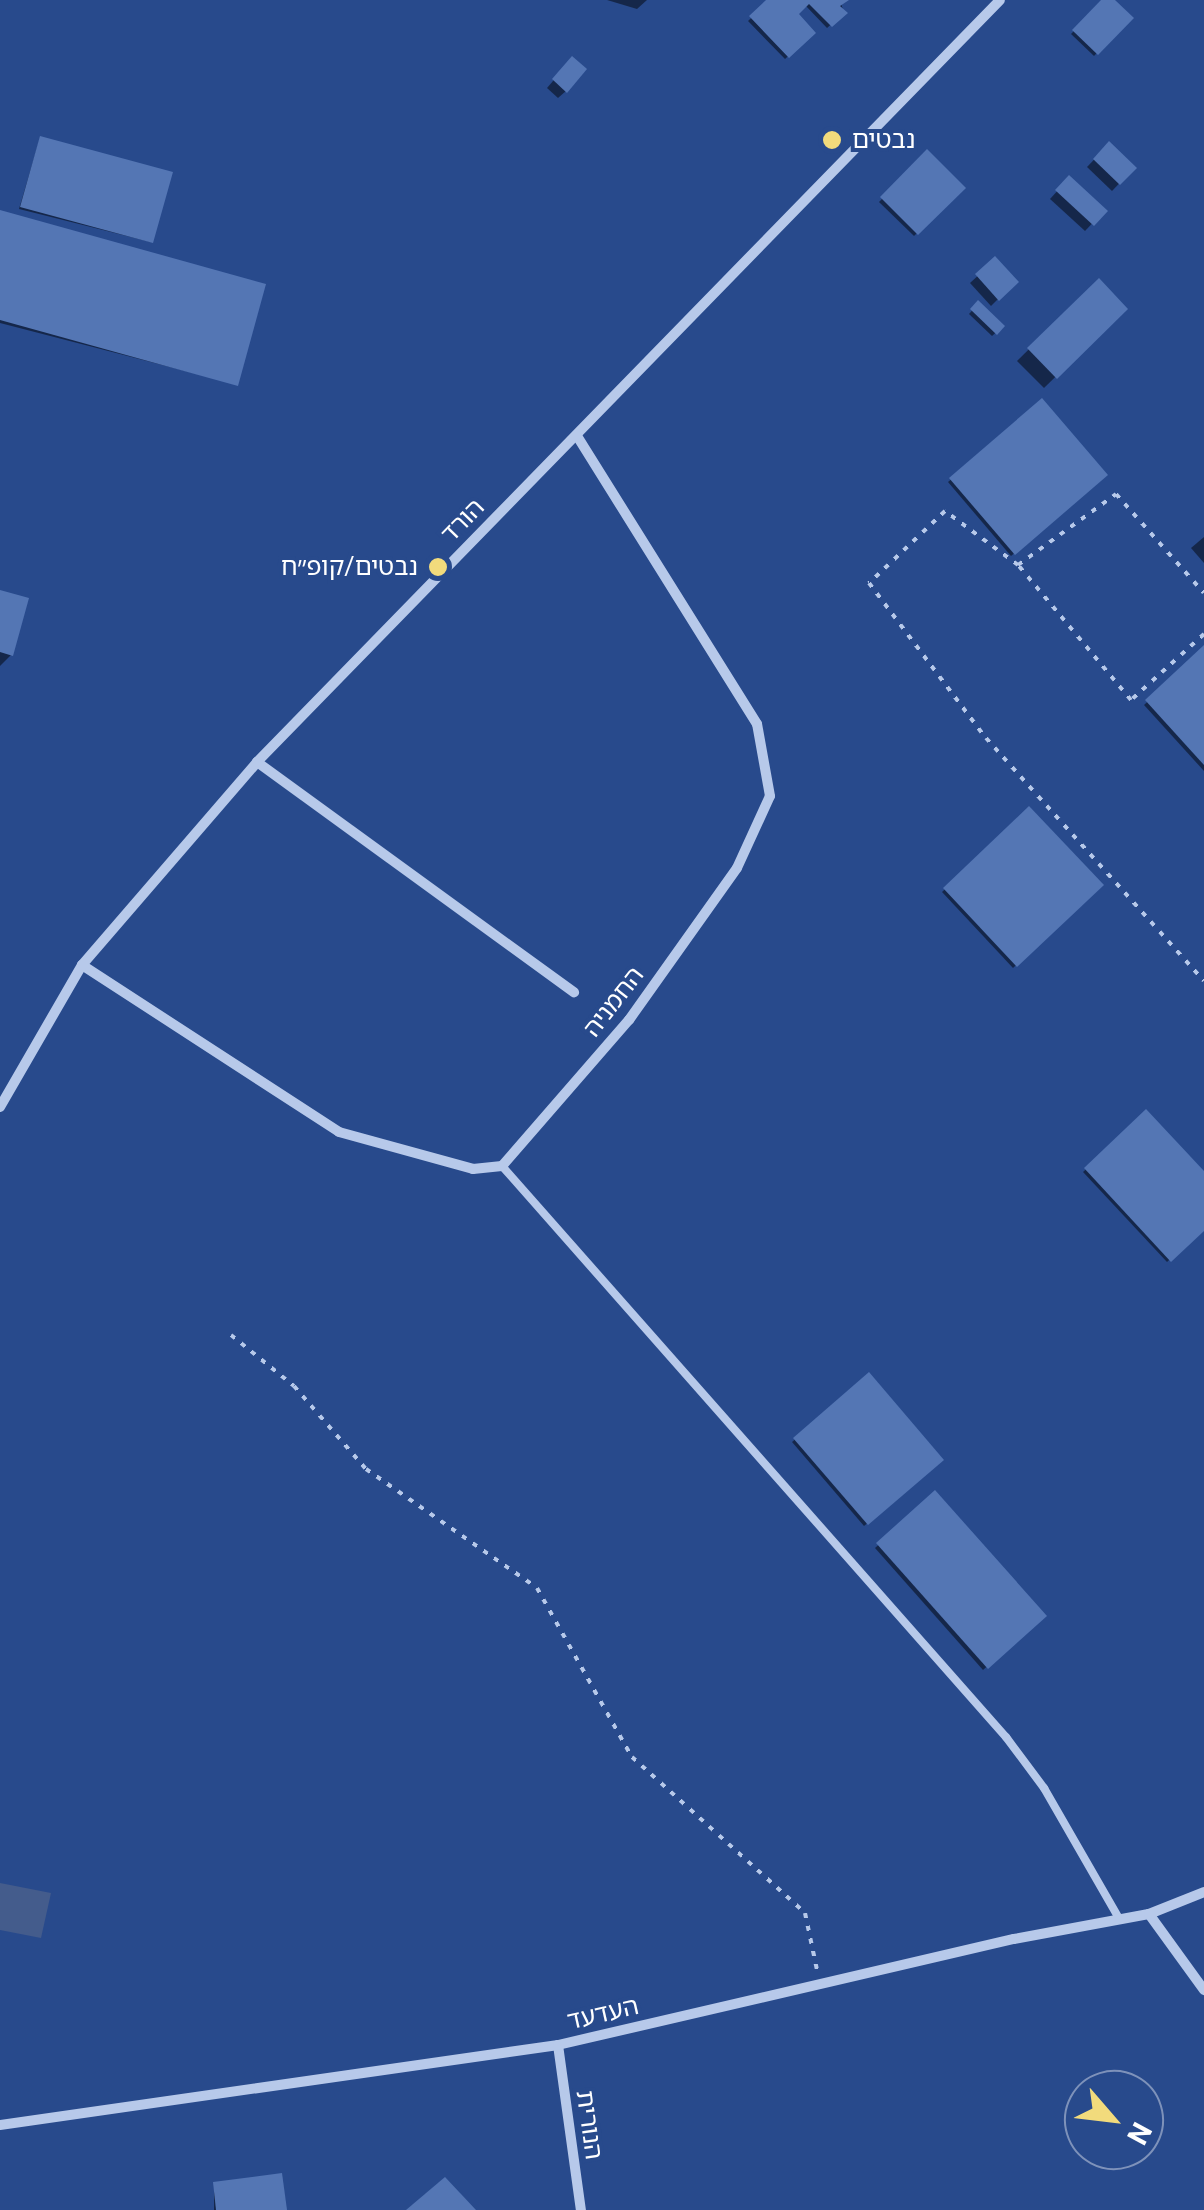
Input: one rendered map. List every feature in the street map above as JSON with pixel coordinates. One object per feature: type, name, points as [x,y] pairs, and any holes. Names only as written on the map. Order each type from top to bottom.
[{"type":"street","name":"הורד","points":[[0,1107],[82,966],[257,762],[1000,0]]},
{"type":"street","name":"החמניה","points":[[502,1166],[630,1020],[737,868],[770,796],[757,724],[577,436]]},
{"type":"street","points":[[257,762],[574,992]]},
{"type":"street","points":[[82,966],[339,1132],[473,1169],[502,1166]]},
{"type":"street","name":"העדעד","points":[[0,2125],[558,2045],[1150,1914],[1204,1892]]},
{"type":"street","points":[[1150,1914],[1204,1990]]},
{"type":"street","name":"הנורית","points":[[558,2045],[581,2210]]},
{"type":"lane","points":[[502,1166],[1006,1737],[1044,1788],[1120,1920]]},
{"type":"path","points":[[1018,565],[1116,494],[1204,593]]},
{"type":"path","points":[[1204,634],[1131,700],[1018,565],[945,512],[869,583],[986,738],[1204,981]]},
{"type":"path","points":[[232,1336],[294,1386],[366,1470],[536,1588],[632,1757],[805,1913],[820,1984]]},
{"type":"water","points":[[0,1883],[51,1893],[41,1938],[0,1930]]},
{"type":"building","points":[[766,0],[849,0],[840,6],[848,13],[832,27],[809,4],[799,14],[816,33],[789,58],[749,16]]},
{"type":"building","points":[[1101,0],[1115,0],[1134,18],[1098,55],[1072,30]]},
{"type":"building","points":[[572,56],[587,69],[567,93],[552,79]]},
{"type":"building","points":[[40,136],[173,172],[153,243],[20,207]]},
{"type":"building","points":[[1109,141],[1137,168],[1120,185],[1093,159]]},
{"type":"building","points":[[927,149],[966,188],[918,235],[880,197]]},
{"type":"building","points":[[1069,175],[1108,211],[1094,226],[1055,190]]},
{"type":"building","points":[[0,210],[266,284],[238,386],[0,320]]},
{"type":"building","points":[[995,256],[1019,282],[999,301],[975,274]]},
{"type":"building","points":[[1099,278],[1128,309],[1057,379],[1027,348]]},
{"type":"building","points":[[978,300],[1005,326],[997,335],[970,309]]},
{"type":"building","points":[[1042,398],[1108,475],[1015,555],[949,478]]},
{"type":"building","points":[[0,590],[29,598],[13,656],[0,652]]},
{"type":"building","points":[[1204,645],[1204,765],[1145,700]]},
{"type":"building","points":[[1029,806],[1104,885],[1017,967],[943,888]]},
{"type":"building","points":[[1146,1109],[1204,1171],[1204,1231],[1171,1262],[1084,1168]]},
{"type":"building","points":[[869,1372],[944,1460],[868,1525],[793,1438]]},
{"type":"building","points":[[935,1490],[1047,1616],[988,1669],[876,1543]]},
{"type":"building","points":[[282,2173],[287,2210],[216,2210],[213,2182]]},
{"type":"building","points":[[445,2177],[476,2210],[406,2210]]},
{"type":"place","name":"נבטים","points":[[832,140]]},
{"type":"place","name":"נבטים/קופ״ח","points":[[438,567]]}]
